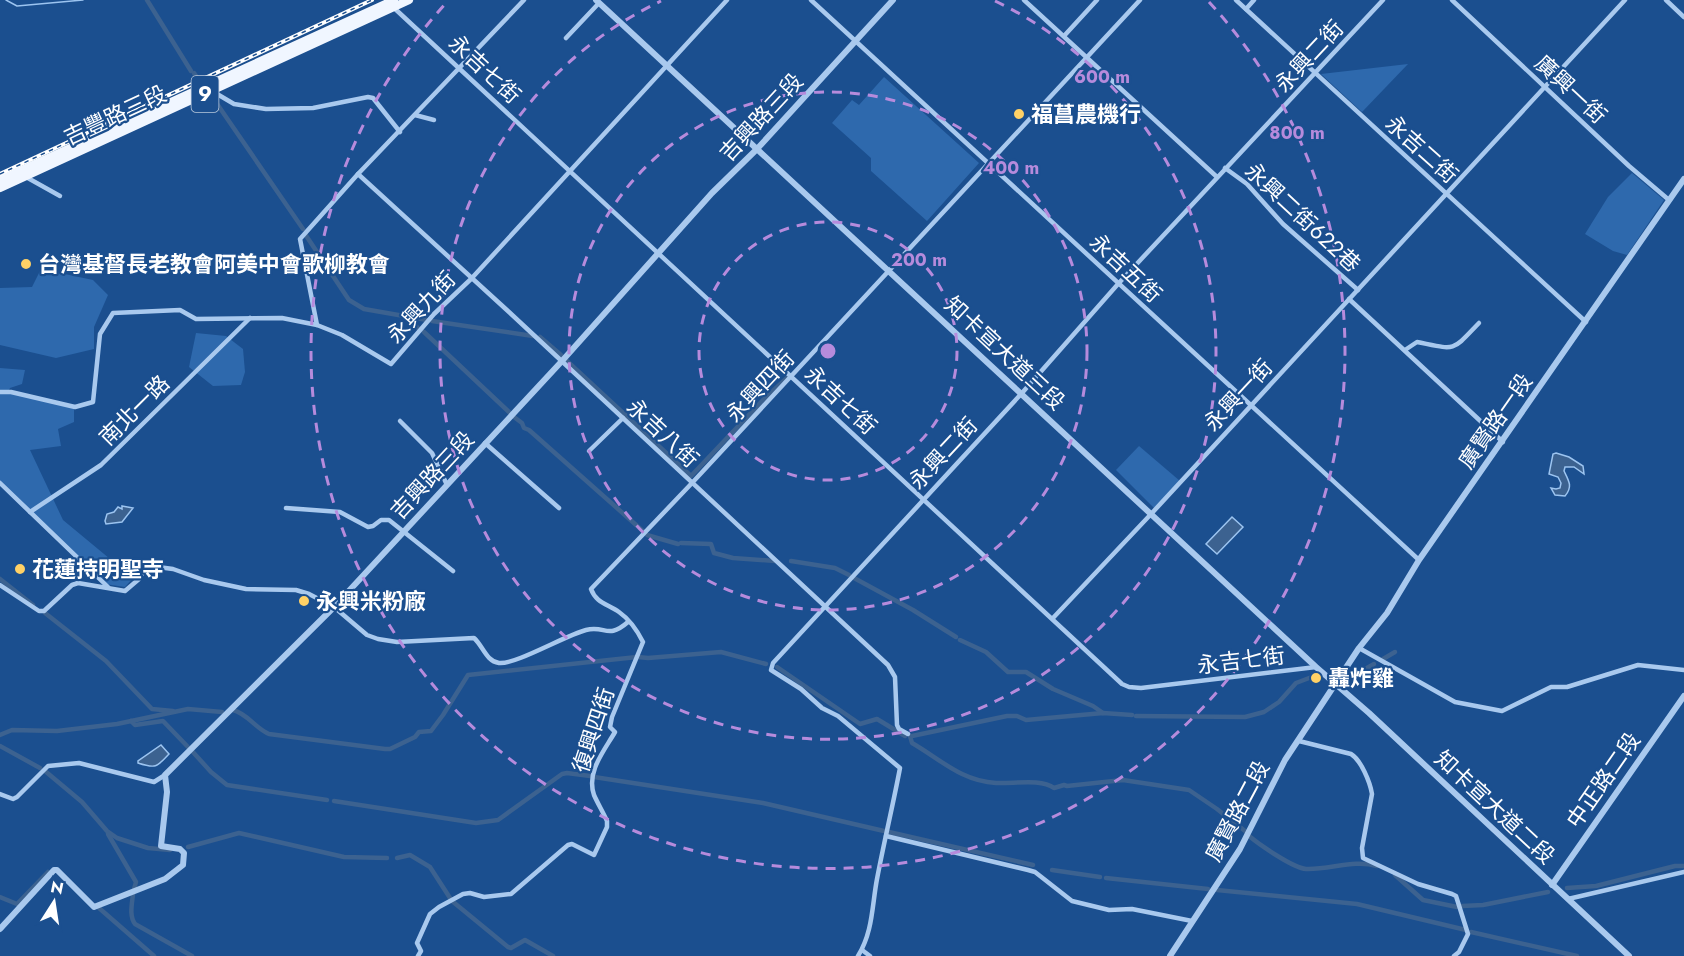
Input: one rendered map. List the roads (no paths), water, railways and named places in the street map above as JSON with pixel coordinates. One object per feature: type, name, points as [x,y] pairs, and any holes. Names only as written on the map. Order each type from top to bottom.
[{"type":"main road","name":"吉豐路三段","points":[[0,180],[393,4],[409,0]]},
{"type":"main road","name":"吉豐路三段","points":[[0,188],[212,91],[222,82]]},
{"type":"street","points":[[317,325],[300,239],[358,174],[524,0]]},
{"type":"street","name":"永興九街","points":[[0,392],[11,392],[75,407],[93,402],[100,334],[113,313],[180,310],[196,319],[282,318],[317,325],[342,335],[391,364],[434,314],[471,279],[727,0]]},
{"type":"street","name":"永吉五街","points":[[810,0],[1419,560]]},
{"type":"street","name":"吉興路三段","points":[[165,775],[334,607],[562,361],[712,193],[757,149],[893,0]]},
{"type":"street","points":[[1064,36],[1097,0]]},
{"type":"street","name":"永興四街","points":[[598,582],[1140,0]]},
{"type":"street","name":"永吉二街","points":[[1236,0],[1586,322]]},
{"type":"street","points":[[1246,9],[1254,0]]},
{"type":"street","name":"永興二街","points":[[858,956],[870,926],[900,768],[838,716],[822,708],[801,689],[771,670],[778,657],[1022,393],[1118,284],[1383,0]]},
{"type":"street","name":"廣興一街","points":[[1452,0],[1669,200]]},
{"type":"street","name":"永興一街","points":[[1053,618],[1625,0]]},
{"type":"street","points":[[1666,0],[1684,17]]},
{"type":"street","points":[[1027,1],[1217,177]]},
{"type":"street","points":[[566,38],[597,2]]},
{"type":"street","name":"知卡宣大道三段","points":[[597,2],[1337,684]]},
{"type":"street","name":"永吉七街","points":[[393,4],[459,69],[1122,684],[1129,687],[1186,684],[1316,667]]},
{"type":"street","points":[[212,91],[234,104],[266,109],[313,108],[368,97],[373,98],[400,132]]},
{"type":"street","points":[[415,115],[434,120]]},
{"type":"street","name":"永興二街622巷","points":[[1225,168],[1247,184],[1283,224],[1358,290]]},
{"type":"street","name":"永吉八街","points":[[358,174],[825,605],[893,672],[897,725],[899,729],[908,734]]},
{"type":"street","points":[[25,177],[60,196]]},
{"type":"street","name":"廣賢路一段","points":[[1337,684],[1359,648],[1387,612],[1419,560],[1684,179]]},
{"type":"street","points":[[1349,299],[1503,442]]},
{"type":"street","name":"南北一路","points":[[30,512],[101,465],[250,318]]},
{"type":"street","points":[[1405,350],[1417,342],[1454,348],[1479,323]]},
{"type":"street","points":[[589,451],[622,418]]},
{"type":"street","points":[[400,421],[432,453],[447,485]]},
{"type":"street","points":[[485,443],[559,508]]},
{"type":"street","points":[[0,483],[109,588]]},
{"type":"street","points":[[286,508],[330,509],[368,527],[384,519],[404,531],[430,555],[453,571]]},
{"type":"street","points":[[0,585],[39,611],[44,610],[72,585],[78,583],[125,591],[139,579],[143,572],[158,567],[173,569],[197,578],[246,589],[303,592],[334,607],[367,635],[378,639],[397,642],[474,638],[484,654],[497,663],[516,659],[586,630],[612,632],[628,622]]},
{"type":"street","name":"復興四街","points":[[418,956],[421,951],[417,943],[418,937],[430,914],[439,907],[463,894],[470,893],[484,897],[511,894],[567,845],[572,844],[594,855],[608,821],[593,791],[592,776],[615,732],[610,727],[612,717],[643,642],[638,632],[619,611],[599,601],[591,591],[598,582]]},
{"type":"street","points":[[1359,648],[1455,702],[1502,711],[1551,687],[1567,687],[1638,665],[1684,669]]},
{"type":"street","name":"廣賢路二段","points":[[1170,956],[1240,849],[1276,774],[1337,684]]},
{"type":"street","name":"知卡宣大道二段","points":[[1337,684],[1629,956]]},
{"type":"street","name":"中正路二段","points":[[1552,885],[1684,696]]},
{"type":"street","points":[[1299,741],[1355,757],[1372,794],[1362,848],[1363,858],[1418,884],[1456,897],[1468,934],[1461,954],[1454,956]]},
{"type":"street","points":[[0,794],[13,799],[48,766],[73,762],[154,783],[165,775],[167,792],[161,846],[180,849],[183,852],[183,865],[165,879],[94,907],[57,870],[54,870],[0,929]]},
{"type":"street","points":[[886,836],[1035,872],[1072,901],[1109,910],[1132,909],[1192,921]]},
{"type":"street","points":[[1568,899],[1684,872]]},
{"type":"street","points":[[862,950],[870,956]]},
{"type":"waterway","points":[[6,0],[17,6],[83,0]]},
{"type":"waterway","points":[[147,0],[191,71]]},
{"type":"waterway","points":[[194,73],[198,79]]},
{"type":"waterway","points":[[213,98],[303,229]]},
{"type":"waterway","points":[[305,234],[349,300],[364,309],[427,320]]},
{"type":"waterway","points":[[406,317],[419,329]]},
{"type":"waterway","points":[[432,321],[533,336]]},
{"type":"waterway","points":[[424,332],[509,412]]},
{"type":"waterway","points":[[540,337],[561,355]]},
{"type":"waterway","points":[[567,361],[691,476],[788,377]]},
{"type":"waterway","points":[[514,417],[644,532]]},
{"type":"waterway","points":[[647,535],[678,544]]},
{"type":"waterway","points":[[681,543],[711,544],[714,553],[733,558],[775,561]]},
{"type":"waterway","points":[[791,561],[835,568],[849,575]]},
{"type":"waterway","points":[[854,578],[913,610],[956,637]]},
{"type":"waterway","points":[[0,579],[33,605]]},
{"type":"waterway","points":[[45,613],[106,661],[152,709],[173,711]]},
{"type":"waterway","points":[[960,640],[986,652],[1008,672],[1026,672],[1053,689],[1093,706],[1103,713]]},
{"type":"waterway","points":[[638,657],[721,652],[766,664]]},
{"type":"waterway","points":[[1383,659],[1395,652]]},
{"type":"waterway","points":[[233,710],[269,734],[390,749],[415,737],[419,732],[431,731],[468,675],[637,657]]},
{"type":"waterway","points":[[1344,681],[1374,664]]},
{"type":"waterway","points":[[777,667],[860,724],[877,719],[905,736]]},
{"type":"waterway","points":[[1136,716],[1245,717],[1264,712],[1279,702],[1296,683],[1317,675]]},
{"type":"waterway","points":[[0,735],[12,730],[57,731],[117,724],[188,709],[222,712]]},
{"type":"waterway","points":[[912,736],[1007,716],[1017,716],[1026,720],[1103,713],[1132,715]]},
{"type":"waterway","points":[[131,721],[135,725],[163,721],[188,747]]},
{"type":"waterway","points":[[910,736],[912,743],[951,768],[983,781],[1034,782],[1054,788],[1064,785],[1123,780],[1189,790],[1245,831]]},
{"type":"waterway","points":[[0,746],[40,768]]},
{"type":"waterway","points":[[192,751],[211,772],[227,785],[327,800]]},
{"type":"waterway","points":[[45,771],[82,802],[107,831],[117,838],[148,848],[170,850]]},
{"type":"waterway","points":[[334,801],[476,823],[498,820],[562,774],[590,776]]},
{"type":"waterway","points":[[594,777],[763,803],[884,831]]},
{"type":"waterway","points":[[889,832],[1033,865]]},
{"type":"waterway","points":[[188,847],[239,833],[344,857],[387,858]]},
{"type":"waterway","points":[[108,834],[136,882],[134,889]]},
{"type":"waterway","points":[[1249,836],[1277,856],[1300,868],[1315,869],[1351,864],[1377,866]]},
{"type":"waterway","points":[[397,858],[410,855],[430,867],[450,898]]},
{"type":"waterway","points":[[1567,888],[1596,886],[1675,866],[1684,866]]},
{"type":"waterway","points":[[1052,870],[1100,877]]},
{"type":"waterway","points":[[0,897],[17,904],[48,872]]},
{"type":"waterway","points":[[1395,875],[1423,900],[1457,907]]},
{"type":"waterway","points":[[1106,878],[1208,889]]},
{"type":"waterway","points":[[1217,890],[1357,904],[1466,930]]},
{"type":"waterway","points":[[1462,906],[1483,905],[1548,892]]},
{"type":"waterway","points":[[133,894],[131,914],[135,924],[192,956]]},
{"type":"waterway","points":[[452,901],[508,947],[511,948],[525,940],[553,956]]},
{"type":"waterway","points":[[99,908],[154,956]]},
{"type":"waterway","points":[[1471,932],[1577,956]]},
{"type":"railway","points":[[0,174],[372,0]]},
{"type":"place","name":"福菖農機行","points":[[1019,114]]},
{"type":"place","name":"台灣基督長老教會阿美中會歌柳教會","points":[[26,264]]},
{"type":"place","name":"花蓮持明聖寺","points":[[20,569]]},
{"type":"place","name":"永興米粉廠","points":[[304,601]]},
{"type":"place","name":"轟炸雞","points":[[1316,678]]}]
